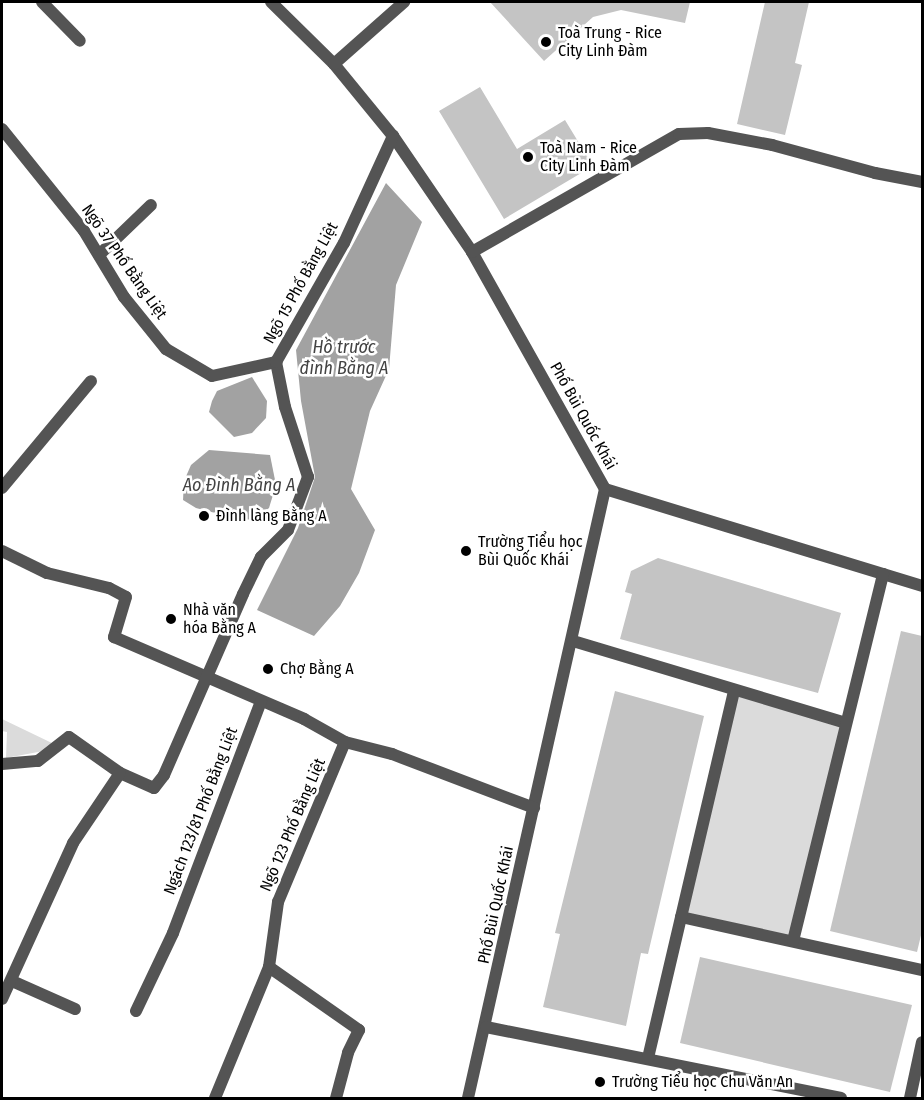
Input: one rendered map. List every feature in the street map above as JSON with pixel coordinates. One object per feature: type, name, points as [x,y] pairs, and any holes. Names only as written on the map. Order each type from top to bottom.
[{"type":"street","points":[[42,2],[80,41]]},
{"type":"street","name":"Phố Bùi Quốc Khái","points":[[271,2],[334,64],[393,136],[472,252],[605,489],[573,641],[468,1098]]},
{"type":"street","points":[[334,64],[404,2]]},
{"type":"street","name":"Ngõ 37 Phố Bằng Liệt","points":[[2,129],[84,231],[124,297],[166,349],[212,376],[276,362]]},
{"type":"street","points":[[472,252],[679,134],[708,133],[762,143],[922,182]]},
{"type":"street","name":"Ngõ 15 Phố Bằng Liệt","points":[[120,773],[154,788],[164,775],[261,557],[288,530],[308,477],[285,407],[276,362],[344,243],[393,136]]},
{"type":"street","points":[[99,255],[152,205]]},
{"type":"street","points":[[2,488],[91,381]]},
{"type":"street","points":[[605,489],[922,586]]},
{"type":"street","points":[[2,553],[47,573],[109,588],[126,597],[114,637],[261,701],[345,742],[393,754],[534,808]]},
{"type":"street","points":[[793,941],[883,574]]},
{"type":"street","points":[[573,641],[846,723]]},
{"type":"street","points":[[648,1058],[734,690]]},
{"type":"street","name":"Ngách 123/81 Phố Bằng Liệt","points":[[136,1011],[173,933],[261,701]]},
{"type":"street","points":[[2,764],[38,761],[69,737],[120,773],[72,843],[2,999]]},
{"type":"street","name":"Ngõ 123 Phố Bằng Liệt","points":[[215,1098],[269,967],[278,902],[345,742]]},
{"type":"street","points":[[681,916],[922,970]]},
{"type":"street","points":[[269,967],[360,1030],[348,1053],[336,1098]]},
{"type":"street","points":[[12,981],[75,1009]]},
{"type":"street","points":[[486,1027],[841,1098]]},
{"type":"street","points":[[910,1098],[922,1042]]},
{"type":"shaded area","points":[[734,690],[846,723],[793,941],[681,917]]},
{"type":"shaded area","points":[[2,719],[54,744],[54,749],[6,758],[7,732],[2,731]]},
{"type":"water","name":"Hồ trước đình Bằng A","points":[[386,183],[422,222],[396,285],[389,369],[370,411],[351,489],[375,530],[359,573],[340,606],[314,636],[257,610],[298,528],[315,477],[301,401],[296,350]]},
{"type":"water","points":[[252,377],[267,401],[266,418],[252,433],[234,437],[209,412],[212,401],[217,391]]},
{"type":"water","name":"Ao Đình Bằng A","points":[[209,450],[270,455],[276,485],[269,508],[254,519],[242,520],[196,508],[183,500],[184,481],[191,465]]},
{"type":"building","name":"Toà Trung - Rice City Linh Đàm","points":[[490,2],[690,2],[685,23],[621,10],[593,17],[544,61]]},
{"type":"building","points":[[765,2],[809,2],[795,63],[802,65],[785,135],[737,124]]},
{"type":"building","name":"Toà Nam - Rice City Linh Đàm","points":[[480,87],[517,149],[565,120],[593,166],[504,219],[439,111]]},
{"type":"building","points":[[658,558],[841,613],[818,693],[620,639],[632,594],[625,592],[631,571]]},
{"type":"building","points":[[901,631],[922,636],[922,931],[917,952],[830,931]]},
{"type":"building","points":[[615,691],[704,716],[648,954],[641,953],[626,1026],[543,1007],[560,934],[555,933]]},
{"type":"building","points":[[700,957],[912,1005],[890,1092],[680,1043]]},
{"type":"place","name":"Toà Trung - Rice City Linh Đàm","points":[[546,42]]},
{"type":"place","name":"Toà Nam - Rice City Linh Đàm","points":[[528,157]]},
{"type":"place","name":"Đình làng Bằng A","points":[[204,516]]},
{"type":"place","name":"Trường Tiểu học Bùi Quốc Khái","points":[[466,551]]},
{"type":"place","name":"Nhà văn hóa Bằng A","points":[[171,619]]},
{"type":"place","name":"Chợ Bằng A","points":[[268,669]]},
{"type":"place","name":"Trường Tiểu học Chu Văn An","points":[[600,1082]]}]
